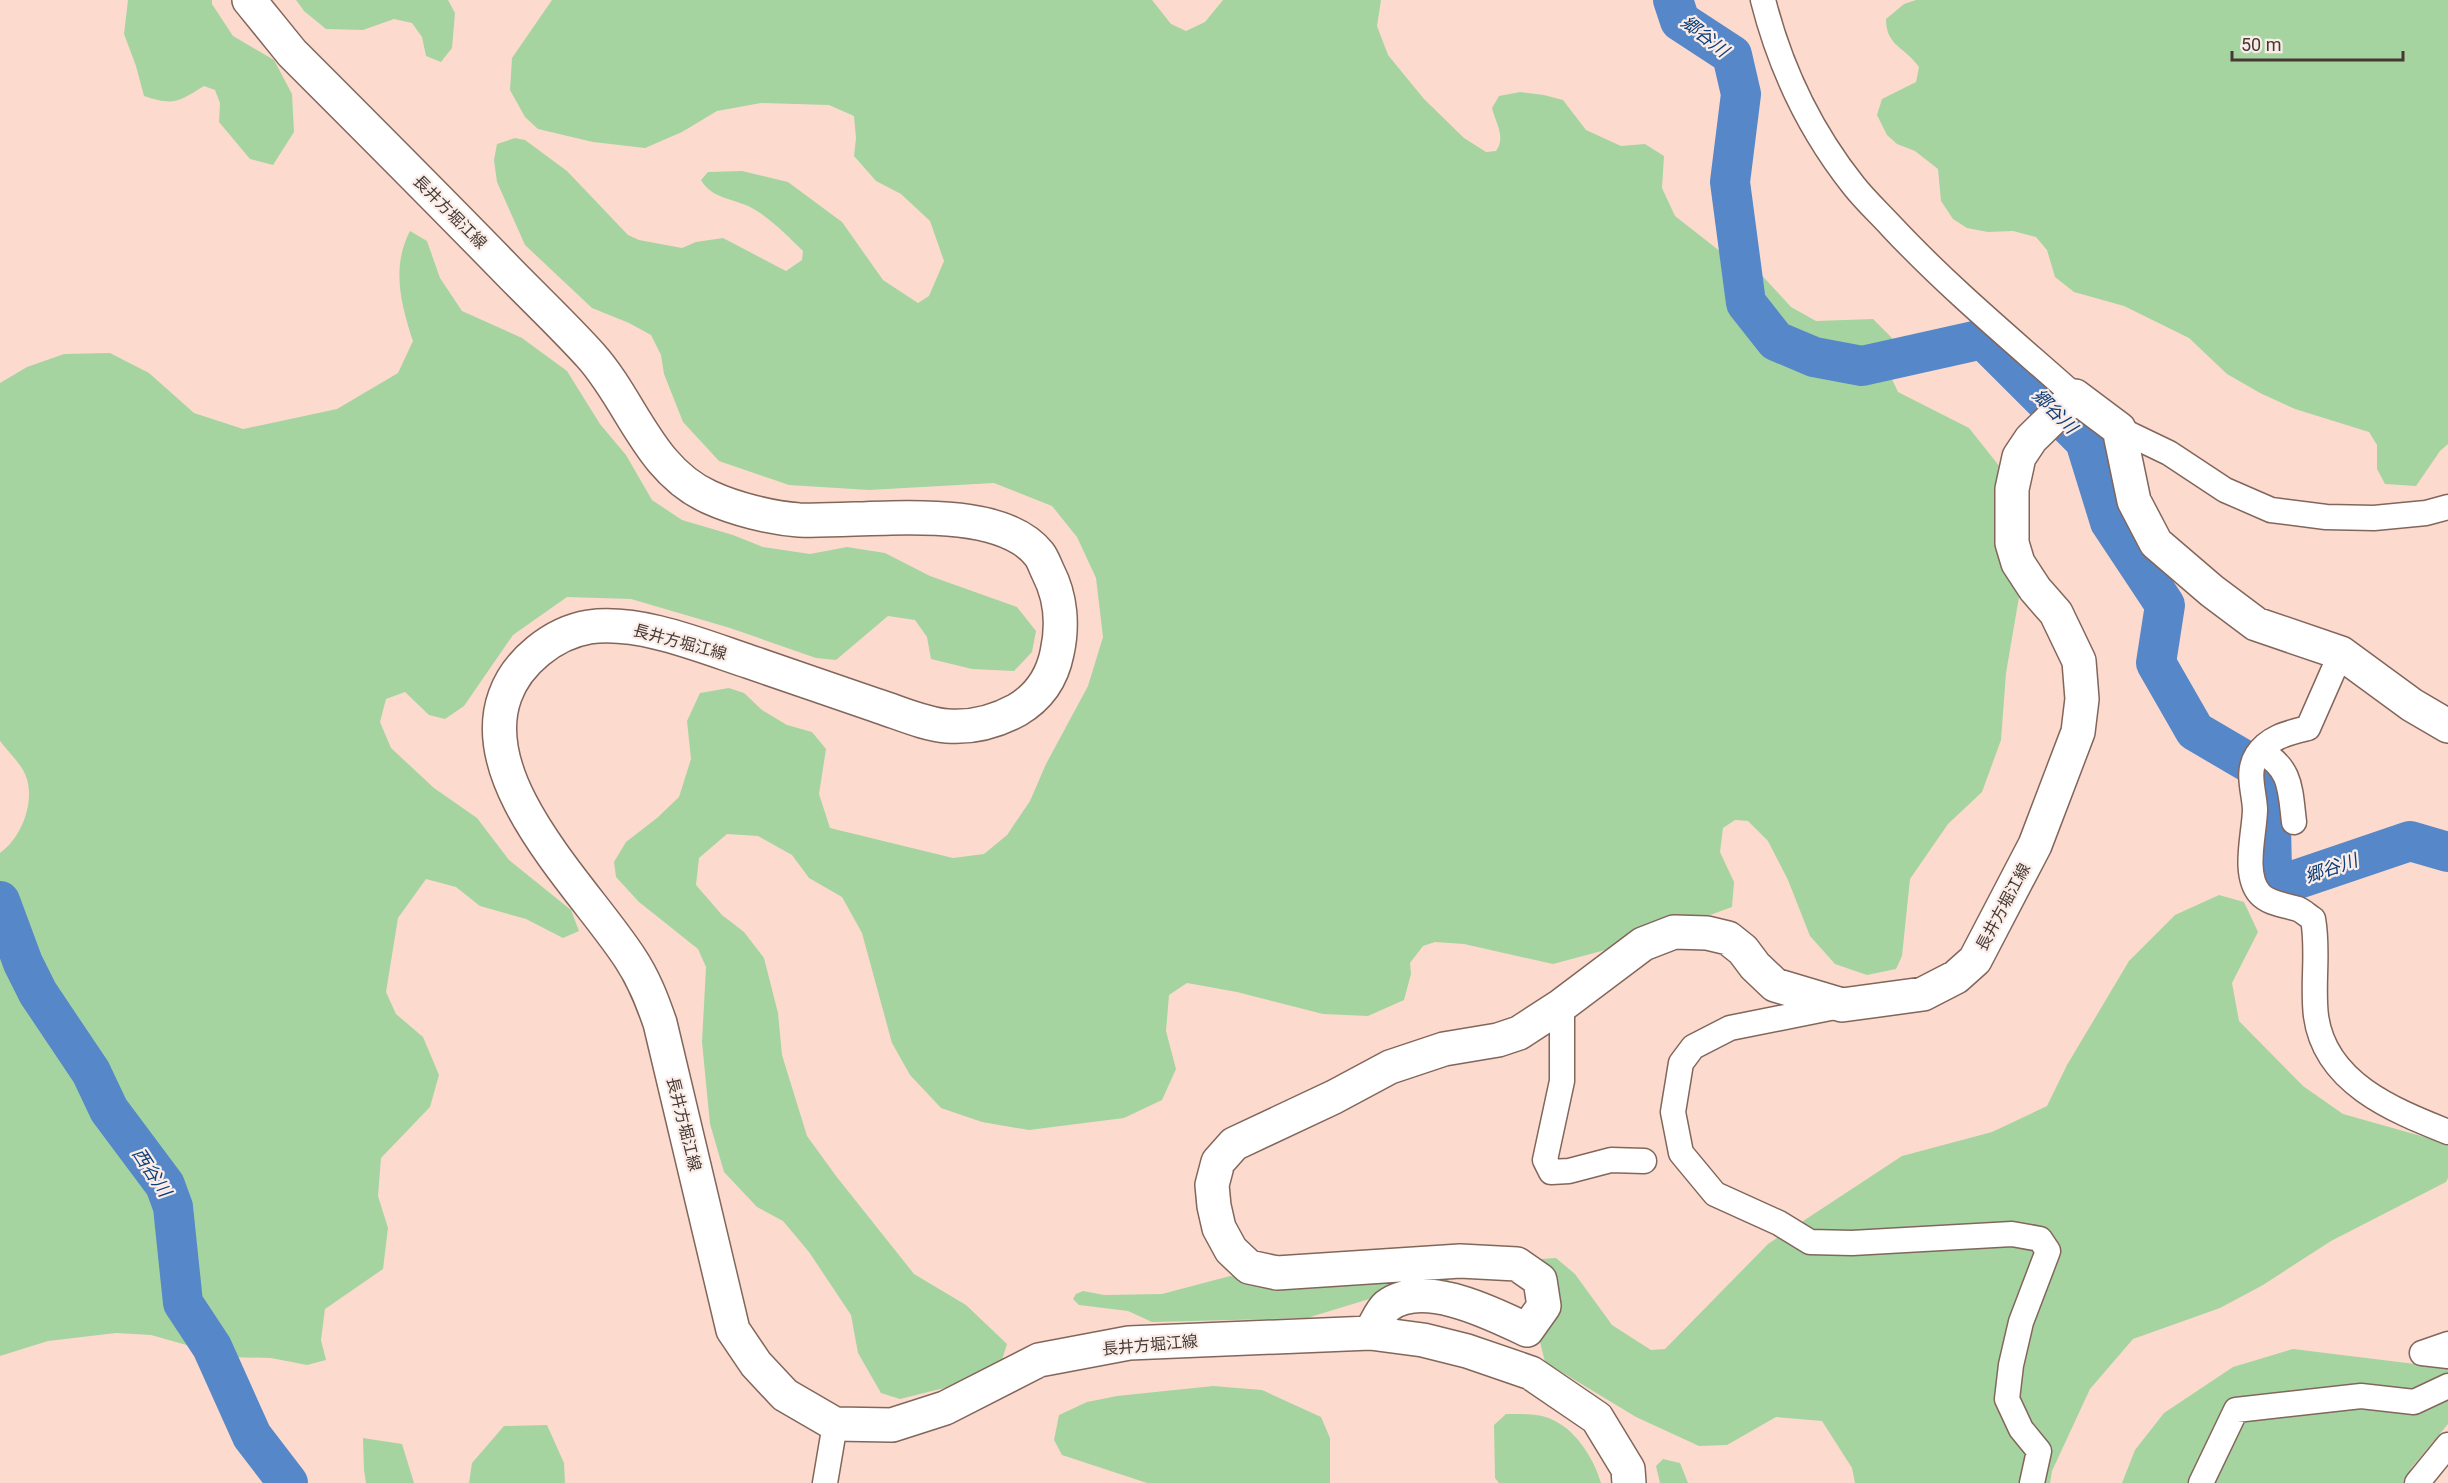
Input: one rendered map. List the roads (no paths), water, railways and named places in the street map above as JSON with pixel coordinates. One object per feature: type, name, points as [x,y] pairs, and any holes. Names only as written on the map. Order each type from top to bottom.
[{"type":"main road","name":"長井方堀江線","points":[[249,0],[292,53],[595,361],[654,451],[679,479],[710,497],[751,510],[795,520],[920,518],[969,521],[1010,531],[1038,553],[1057,589],[1060,620],[1057,653],[1048,681],[1032,701],[1006,716],[979,725],[945,726],[902,714],[688,641],[632,628],[589,627],[560,637],[536,653],[513,677],[502,702],[500,746],[510,782],[541,840],[628,954],[647,986],[660,1023],[733,1330],[756,1364],[785,1395],[835,1424],[892,1425],[945,1408],[1039,1360],[1129,1343],[1370,1333],[1423,1340],[1467,1351],[1531,1374],[1597,1418],[1628,1469],[1629,1483]]},
{"type":"main road","name":"長井方堀江線","points":[[1527,1330],[1544,1305],[1540,1280],[1517,1264],[1460,1261],[1277,1273],[1249,1267],[1232,1250],[1219,1228],[1212,1185],[1218,1162],[1234,1144],[1334,1097],[1390,1067],[1444,1049],[1498,1040],[1519,1033],[1562,1005],[1643,944],[1674,932],[1707,933],[1728,938],[1743,950],[1755,966],[1775,985],[1842,1005],[1923,994],[1956,977],[1975,960],[2035,845],[2078,732],[2082,699],[2079,661],[2056,613],[2035,589],[2018,563],[2012,543],[2012,489],[2019,457],[2031,439],[2071,400]]},
{"type":"main road","points":[[2071,400],[2119,429],[2134,501],[2157,543],[2212,591],[2256,624],[2341,653],[2412,705],[2448,726]]},
{"type":"main road","points":[[1370,1333],[1387,1306],[1407,1298],[1443,1297],[1487,1311],[1527,1330],[1531,1374]]},
{"type":"street","points":[[1763,0],[1771,31],[1791,84],[1820,138],[1854,187],[1928,265],[2071,400]]},
{"type":"street","points":[[2119,429],[2169,453],[2225,490],[2271,510],[2374,518],[2426,513],[2448,507]]},
{"type":"street","points":[[2341,653],[2308,728],[2281,735],[2265,744],[2255,757],[2250,780],[2255,808],[2250,852],[2252,874],[2259,894],[2275,903],[2300,910],[2313,919],[2317,940],[2316,1016],[2324,1047],[2346,1076],[2373,1098],[2448,1132]]},
{"type":"street","points":[[2260,751],[2273,758],[2281,766],[2290,785],[2294,822]]},
{"type":"street","points":[[1562,1005],[1563,1081],[1545,1160],[1551,1172],[1569,1171],[1611,1161],[1644,1161]]},
{"type":"street","points":[[1842,1005],[1730,1028],[1692,1047],[1681,1063],[1673,1112],[1682,1153],[1715,1194],[1779,1223],[1810,1242],[1852,1243],[2012,1233],[2040,1239],[2048,1251],[2021,1322],[2011,1365],[2007,1400],[2021,1430],[2039,1451],[2032,1483]]},
{"type":"street","points":[[2448,1344],[2422,1353],[2448,1356]]},
{"type":"street","points":[[2201,1483],[2236,1410],[2361,1395],[2414,1402],[2448,1386]]},
{"type":"street","points":[[825,1483],[835,1424]]},
{"type":"street","points":[[2417,1483],[2448,1445]]},
{"type":"waterway","name":"郷谷川","points":[[1673,0],[1680,21],[1732,55],[1741,94],[1730,182],[1746,303],[1776,341],[1814,357],[1862,366],[1983,339],[2085,441],[2110,522],[2165,605],[2156,663],[2195,731],[2270,775],[2272,874],[2292,881],[2410,841],[2448,852]]},
{"type":"waterway","name":"西谷川","points":[[0,901],[23,963],[38,993],[91,1072],[109,1110],[165,1185],[173,1207],[183,1303],[212,1347],[252,1436],[288,1483]]}]
